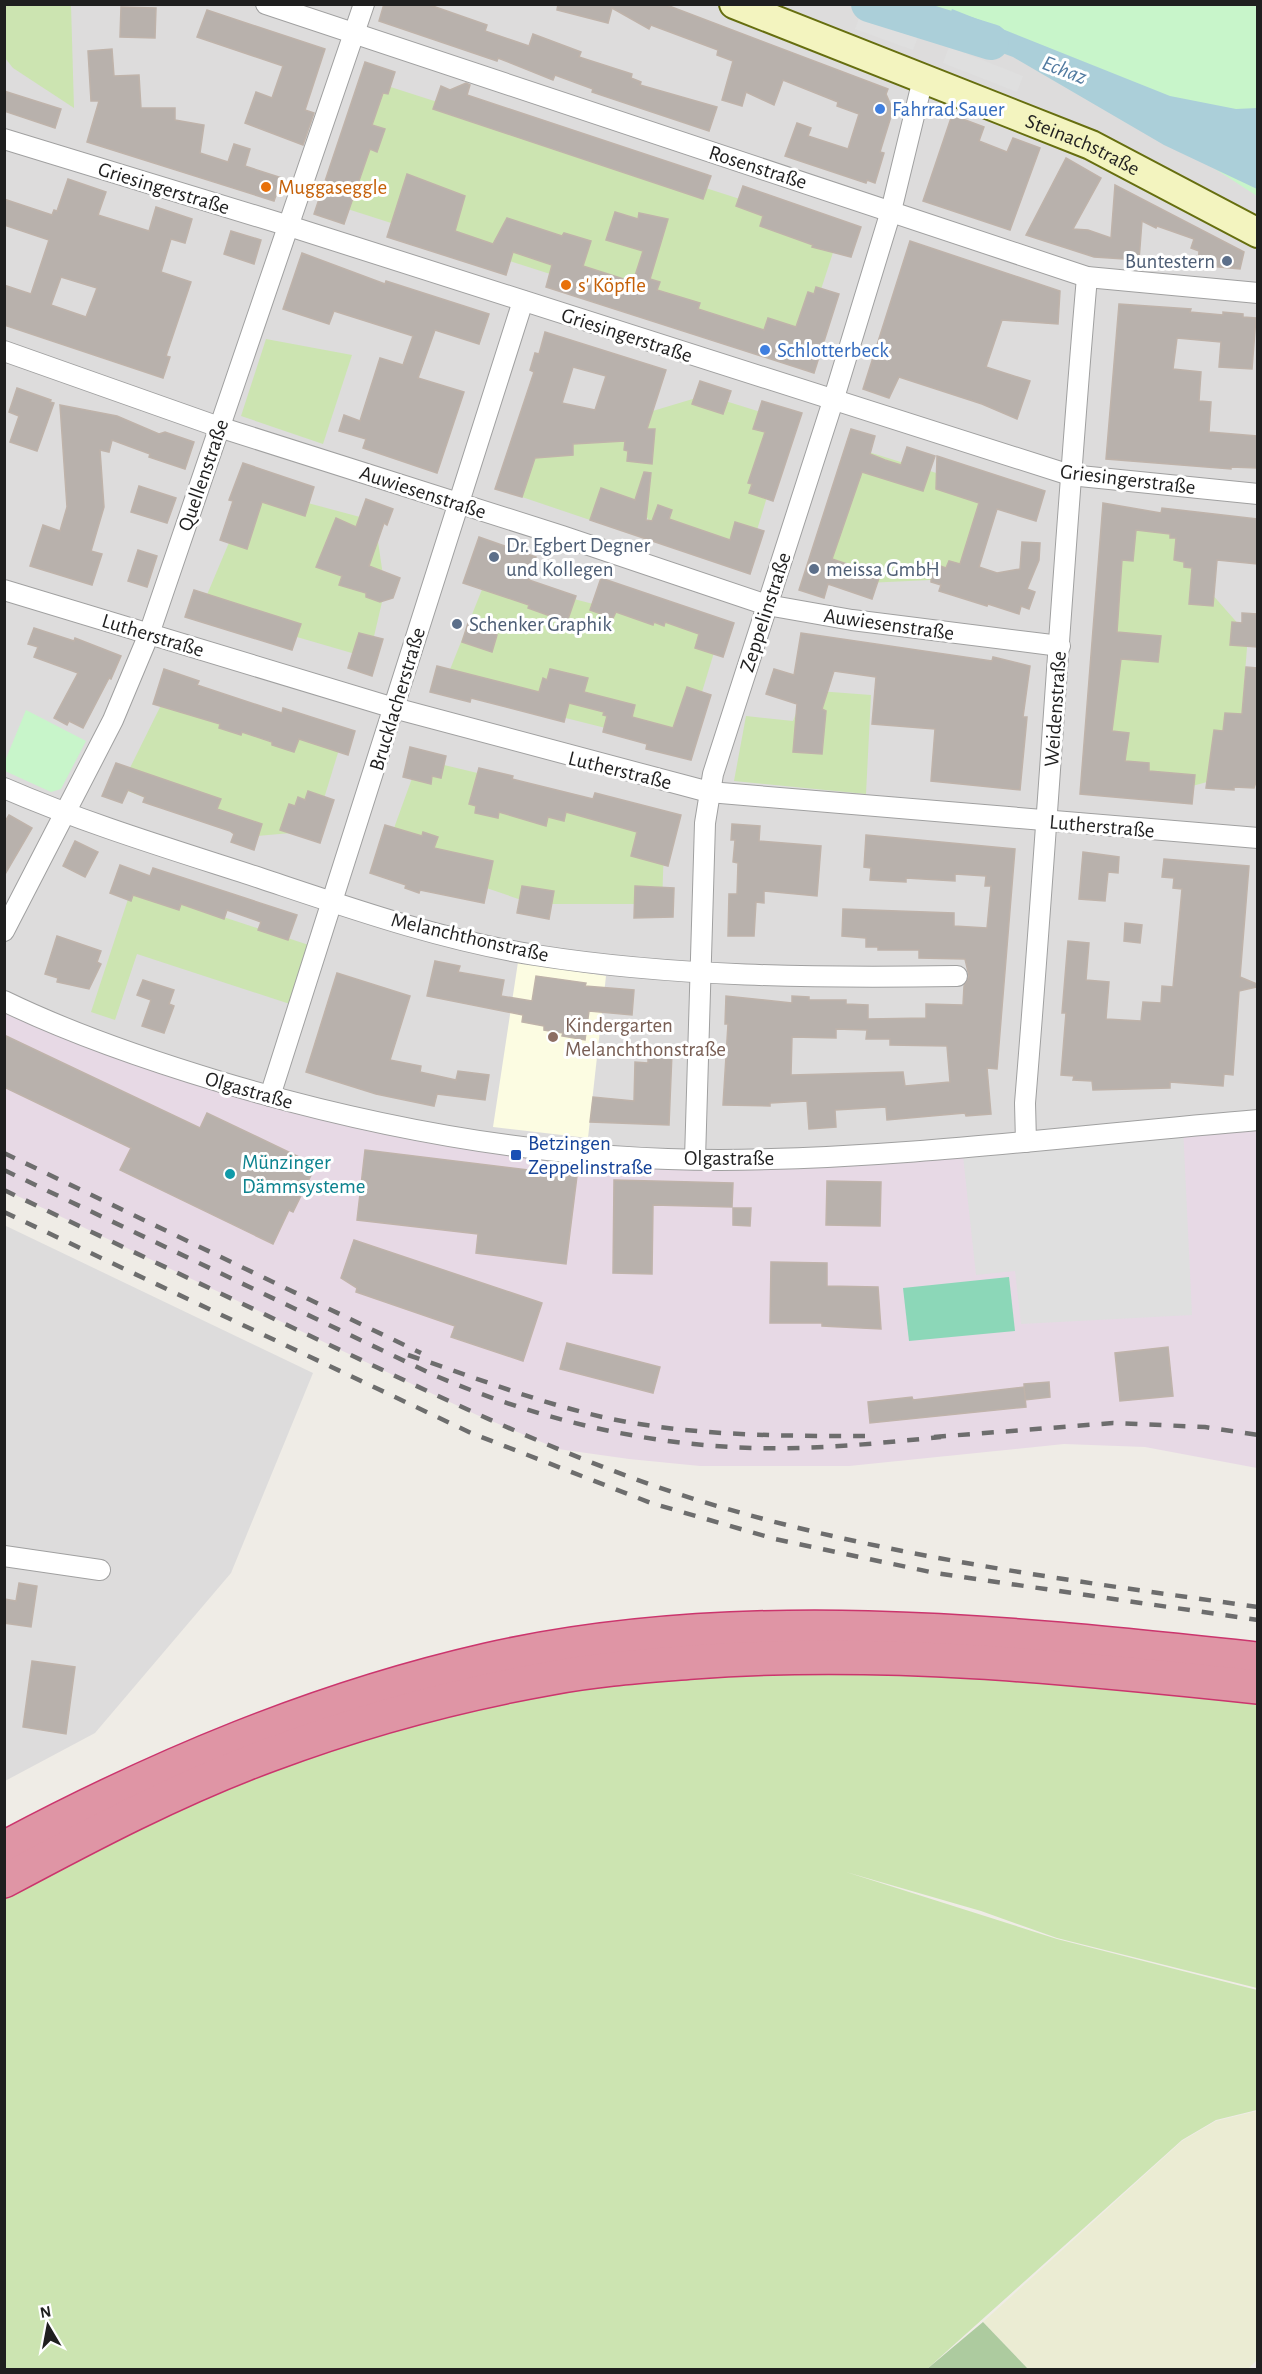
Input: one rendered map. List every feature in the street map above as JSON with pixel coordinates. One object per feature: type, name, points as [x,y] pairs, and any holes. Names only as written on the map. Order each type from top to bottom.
[{"type":"highway","points":[[4,1848],[164,1768],[291,1716],[426,1675],[490,1659],[558,1647],[693,1632],[833,1628],[986,1633],[1257,1659]]},
{"type":"highway","points":[[4,1881],[144,1809],[267,1756],[428,1705],[554,1677],[630,1667],[749,1658],[904,1657],[1071,1668],[1257,1687]]},
{"type":"main road","name":"Steinachstraße","points":[[735,4],[1091,145],[1257,233]]},
{"type":"street","name":"Rosenstraße","points":[[266,4],[1087,277],[1257,293]]},
{"type":"street","name":"Quellenstraße","points":[[4,931],[113,720],[149,634],[364,4]]},
{"type":"street","name":"Zeppelinstraße","points":[[695,1159],[705,824],[709,792],[834,401],[891,211],[923,79]]},
{"type":"street","name":"Griesingerstraße","points":[[4,139],[289,226],[1070,475],[1257,494]]},
{"type":"street","name":"Weidenstraße","points":[[1026,1142],[1024,1103],[1048,821],[1070,475],[1087,277]]},
{"type":"street","name":"Brucklacherstraße","points":[[270,1096],[522,301]]},
{"type":"street","name":"Auwiesenstraße","points":[[4,351],[219,427],[767,605],[852,620],[1060,646]]},
{"type":"street","name":"Lutherstraße","points":[[4,590],[394,708],[538,749],[709,792],[1257,838]]},
{"type":"street","name":"Melanchthonstraße","points":[[4,788],[65,814],[333,902],[443,936],[534,955],[701,973],[957,976]]},
{"type":"street","name":"Olgastraße","points":[[4,1002],[130,1052],[270,1096],[351,1116],[459,1138],[617,1156],[695,1159],[856,1156],[1257,1120]]},
{"type":"street","points":[[4,1556],[100,1570]]},
{"type":"shaded area","points":[[4,5],[1257,5],[1257,1120],[668,1158],[359,1118],[5,1001]]},
{"type":"shaded area","points":[[861,13],[919,34],[913,50],[855,29]]},
{"type":"shaded area","points":[[949,47],[1023,76],[1017,92],[943,63]]},
{"type":"shaded area","name":"Kindergarten Melanchthonstraße","points":[[518,962],[606,976],[588,1138],[493,1127]]},
{"type":"shaded area","points":[[4,1001],[312,1107],[668,1158],[1257,1120],[1257,1468],[1145,1447],[1064,1444],[849,1466],[700,1466],[558,1449],[477,1415],[5,1190]]},
{"type":"shaded area","points":[[1183,1126],[1192,1315],[1021,1324],[1015,1271],[976,1275],[962,1147]]},
{"type":"shaded area","points":[[4,1225],[313,1373],[231,1573],[95,1733],[5,1781]]},
{"type":"shaded area","points":[[1257,2111],[1258,2359],[1248,2369],[1028,2369],[983,2322],[1182,2141],[1216,2121]]},
{"type":"green space","points":[[5,4],[71,5],[74,108],[13,68],[5,58]]},
{"type":"green space","points":[[880,5],[1257,5],[1257,196],[1121,108],[1005,44],[927,17]]},
{"type":"green space","points":[[375,82],[840,231],[800,354],[335,205]]},
{"type":"green space","points":[[266,339],[352,355],[323,444],[241,416]]},
{"type":"green space","points":[[706,395],[790,421],[747,563],[657,535],[644,512],[609,500],[590,520],[522,497],[519,459],[596,428]]},
{"type":"green space","points":[[862,450],[1001,493],[952,579],[866,583],[818,575]]},
{"type":"green space","points":[[252,488],[375,521],[385,589],[369,658],[201,609]]},
{"type":"green space","points":[[1113,517],[1172,523],[1203,584],[1248,635],[1237,774],[1181,789],[1094,759]]},
{"type":"green space","points":[[487,577],[719,636],[685,748],[443,687]]},
{"type":"green space","points":[[169,689],[341,743],[314,831],[246,837],[120,788]]},
{"type":"green space","points":[[805,690],[871,695],[866,794],[734,781],[746,716],[793,721]]},
{"type":"green space","points":[[26,710],[86,741],[61,789],[51,792],[5,771],[5,761]]},
{"type":"green space","points":[[419,759],[665,818],[662,904],[533,904],[466,881],[381,864]]},
{"type":"green space","points":[[132,887],[318,948],[299,1007],[137,954],[115,1020],[91,1012]]},
{"type":"green space","points":[[1009,1277],[1015,1331],[909,1341],[903,1288]]},
{"type":"green space","points":[[901,1668],[1257,1699],[1257,1988],[1057,1938],[981,1911],[846,1872],[1057,1939],[1257,1990],[1257,2110],[1216,2120],[1182,2140],[927,2369],[5,2369],[5,1896],[226,1785],[432,1715],[633,1680]]},
{"type":"green space","points":[[983,2322],[1028,2369],[927,2369]]},
{"type":"water","points":[[952,9],[1170,96],[1236,109],[1257,108],[1257,189],[1164,145],[1013,57],[943,31]]},
{"type":"building","points":[[384,4],[427,4],[487,25],[485,31],[529,46],[533,34],[581,52],[579,57],[632,74],[631,78],[641,82],[640,85],[717,107],[709,131],[592,92],[593,89],[555,75],[553,80],[498,58],[497,61],[379,21]]},
{"type":"building","points":[[558,4],[664,4],[888,89],[886,94],[893,110],[880,152],[884,153],[875,183],[867,180],[866,183],[785,156],[797,123],[811,128],[808,136],[848,149],[859,114],[837,106],[838,102],[783,80],[774,105],[746,92],[742,106],[722,100],[733,61],[717,55],[718,50],[651,25],[649,29],[612,8],[608,23],[557,10]]},
{"type":"building","points":[[121,7],[156,8],[155,38],[120,37]]},
{"type":"building","points":[[207,10],[325,49],[305,110],[314,113],[303,145],[245,123],[256,92],[272,98],[283,66],[197,37]]},
{"type":"building","points":[[112,49],[114,76],[139,75],[141,108],[175,108],[175,120],[204,125],[200,153],[228,162],[234,144],[250,149],[245,166],[282,178],[274,201],[87,142],[99,101],[91,101],[88,51]]},
{"type":"building","points":[[365,62],[395,72],[388,94],[383,93],[372,125],[385,129],[377,152],[370,149],[344,224],[314,214]]},
{"type":"building","points":[[466,83],[470,85],[467,95],[711,176],[703,199],[433,109],[441,86],[450,90]]},
{"type":"building","points":[[4,91],[61,109],[55,128],[4,111]]},
{"type":"building","points":[[952,115],[984,127],[979,141],[1007,152],[1013,138],[1040,148],[1010,230],[923,201]]},
{"type":"building","points":[[1066,158],[1101,178],[1073,229],[1088,230],[1111,238],[1115,185],[1244,252],[1240,269],[1198,265],[1199,251],[1191,248],[1194,239],[1157,226],[1156,228],[1142,221],[1139,260],[1094,257],[1026,235]]},
{"type":"building","points":[[407,174],[465,196],[455,231],[493,244],[507,218],[562,236],[564,233],[591,241],[583,266],[633,282],[643,251],[606,240],[615,212],[638,219],[639,213],[668,219],[650,279],[660,282],[657,290],[700,303],[698,309],[764,330],[768,318],[796,327],[808,292],[814,294],[816,287],[839,294],[814,373],[546,287],[552,265],[513,252],[506,275],[387,237]]},
{"type":"building","points":[[68,179],[106,192],[98,215],[149,231],[156,207],[192,219],[185,243],[171,239],[161,272],[191,282],[166,356],[170,357],[163,378],[4,325],[4,285],[31,294],[49,240],[4,225],[4,199],[52,215],[54,210],[57,211]],"holes":[[[61,277],[97,288],[86,317],[51,305]]]},
{"type":"building","points":[[743,186],[861,227],[851,257],[812,247],[813,245],[760,226],[763,216],[736,206]]},
{"type":"building","points":[[231,231],[261,240],[254,264],[224,254]]},
{"type":"building","points":[[910,241],[1060,291],[1058,324],[1002,320],[986,367],[1030,381],[1017,419],[982,404],[899,377],[889,398],[863,389]]},
{"type":"building","points":[[302,253],[385,284],[386,281],[489,314],[479,344],[435,330],[418,378],[464,392],[437,473],[363,448],[366,439],[339,431],[344,415],[360,421],[380,358],[403,365],[413,336],[334,311],[329,324],[283,309]]},
{"type":"building","points":[[1119,304],[1191,309],[1190,312],[1223,315],[1223,312],[1243,314],[1243,317],[1256,318],[1252,369],[1219,367],[1221,342],[1177,338],[1173,369],[1201,372],[1199,401],[1211,402],[1209,432],[1257,436],[1257,468],[1231,467],[1231,469],[1106,459]]},
{"type":"building","points":[[545,332],[666,370],[647,429],[655,429],[652,464],[627,461],[628,451],[624,450],[625,441],[573,444],[573,455],[535,458],[522,497],[495,489],[534,372],[530,370],[535,353],[539,354]],"holes":[[[573,367],[606,376],[595,410],[562,403]]]},
{"type":"building","points":[[700,381],[731,391],[723,414],[692,404]]},
{"type":"building","points":[[17,388],[54,403],[37,451],[10,442],[19,416],[9,412]]},
{"type":"building","points":[[762,401],[802,413],[773,501],[749,493],[752,484],[748,483],[765,432],[753,429]]},
{"type":"building","points":[[60,405],[117,416],[159,434],[165,432],[194,442],[185,469],[149,457],[150,454],[112,440],[109,452],[100,450],[104,507],[91,551],[102,554],[92,585],[30,566],[43,525],[60,531],[67,507]]},
{"type":"building","points":[[851,429],[875,436],[870,454],[885,460],[901,465],[907,447],[935,456],[923,491],[862,472],[832,559],[880,575],[872,599],[828,584],[824,598],[799,590]]},
{"type":"building","points":[[937,456],[1045,491],[1036,521],[997,509],[979,567],[997,573],[1020,569],[1022,542],[1040,543],[1039,560],[1027,589],[1035,592],[1029,609],[1021,606],[1019,614],[988,604],[987,606],[939,591],[941,585],[931,582],[932,563],[946,568],[949,561],[960,564],[979,503],[936,489]]},
{"type":"building","points":[[243,463],[314,487],[305,516],[262,502],[247,549],[220,540],[233,501],[229,500]]},
{"type":"building","points":[[644,472],[651,473],[646,520],[652,521],[658,505],[672,510],[669,519],[730,540],[735,522],[764,531],[750,574],[590,520],[601,488],[635,500]]},
{"type":"building","points":[[139,486],[176,498],[167,523],[131,512]]},
{"type":"building","points":[[366,499],[393,509],[387,525],[384,523],[369,566],[400,578],[393,598],[380,602],[366,597],[366,593],[339,585],[342,576],[316,567],[336,518],[356,527]]},
{"type":"building","points":[[1103,503],[1161,513],[1162,508],[1257,519],[1257,564],[1217,560],[1213,606],[1189,604],[1192,568],[1184,567],[1184,562],[1174,560],[1176,538],[1170,538],[1170,534],[1136,530],[1133,561],[1122,560],[1117,632],[1161,636],[1158,662],[1121,659],[1112,731],[1129,733],[1125,761],[1149,763],[1149,771],[1195,775],[1192,804],[1080,794]]},
{"type":"building","points":[[479,537],[536,557],[529,580],[576,596],[567,622],[528,608],[529,605],[463,583]]},
{"type":"building","points":[[138,550],[157,556],[147,587],[128,581]]},
{"type":"building","points":[[601,578],[734,623],[723,657],[695,648],[699,634],[665,622],[664,626],[654,622],[653,625],[616,612],[613,618],[590,610]]},
{"type":"building","points":[[194,590],[301,624],[292,650],[185,617]]},
{"type":"building","points":[[1242,613],[1257,614],[1257,647],[1230,645],[1232,622],[1242,623]]},
{"type":"building","points":[[469,620],[496,628],[494,634],[497,635],[492,652],[462,642]]},
{"type":"building","points":[[34,628],[74,641],[75,638],[121,656],[111,679],[109,678],[83,728],[69,721],[67,725],[54,718],[78,673],[34,657],[38,647],[28,644]]},
{"type":"building","points":[[359,633],[383,639],[372,676],[348,668]]},
{"type":"building","points":[[801,633],[992,661],[993,657],[1030,666],[1023,717],[1027,717],[1020,790],[931,781],[935,729],[872,724],[876,677],[834,671],[822,709],[826,711],[822,754],[793,752],[797,704],[766,694],[774,669],[794,675]]},
{"type":"building","points":[[437,666],[539,692],[543,678],[547,680],[550,669],[588,678],[584,692],[635,705],[632,717],[673,728],[687,687],[711,695],[691,760],[646,749],[647,744],[603,732],[607,716],[603,715],[604,712],[569,703],[564,722],[471,698],[470,702],[430,692]]},
{"type":"building","points":[[1246,667],[1257,668],[1257,779],[1254,788],[1234,787],[1234,790],[1206,788],[1214,730],[1223,731],[1225,713],[1242,714]]},
{"type":"building","points":[[164,669],[199,681],[197,685],[282,713],[283,708],[355,731],[348,755],[299,739],[294,752],[242,732],[241,735],[219,728],[220,724],[153,704]]},
{"type":"building","points":[[410,747],[446,756],[441,778],[432,776],[431,784],[403,777]]},
{"type":"building","points":[[116,763],[221,799],[217,809],[262,824],[254,850],[231,842],[234,834],[230,831],[143,802],[145,797],[128,790],[122,803],[102,796]]},
{"type":"building","points":[[479,768],[513,776],[512,779],[593,799],[595,793],[681,815],[668,866],[631,856],[637,832],[566,812],[564,821],[548,817],[546,826],[499,812],[498,818],[475,813],[476,806],[469,804]]},
{"type":"building","points":[[308,791],[334,800],[320,843],[280,830],[289,804],[295,806],[298,797],[305,800]]},
{"type":"building","points":[[9,815],[32,828],[4,876],[4,823]]},
{"type":"building","points":[[732,824],[760,826],[759,841],[821,846],[817,896],[764,891],[764,903],[756,902],[754,936],[728,936],[729,894],[737,894],[738,863],[733,862],[735,840],[731,840]]},
{"type":"building","points":[[385,825],[422,836],[423,832],[438,837],[434,848],[493,861],[484,903],[420,890],[419,893],[405,888],[406,885],[370,873]]},
{"type":"building","points":[[866,835],[1015,849],[997,1069],[987,1068],[991,1114],[966,1116],[965,1113],[887,1120],[886,1107],[835,1110],[836,1127],[809,1129],[807,1101],[770,1103],[770,1106],[723,1105],[728,1024],[725,1024],[726,996],[792,1003],[792,996],[809,997],[809,1000],[846,1000],[846,1004],[868,1005],[868,1019],[926,1018],[926,1004],[963,1005],[964,986],[969,976],[965,959],[919,958],[919,950],[878,950],[878,947],[866,947],[866,938],[842,936],[843,909],[954,913],[954,926],[987,928],[991,886],[985,886],[986,876],[955,874],[955,881],[906,878],[906,882],[870,880],[871,868],[864,867]],"holes":[[[836,1029],[867,1030],[866,1039],[890,1039],[890,1045],[947,1046],[950,1082],[905,1086],[903,1072],[791,1075],[792,1037],[836,1038]]]},
{"type":"building","points":[[75,841],[98,852],[85,877],[63,866]]},
{"type":"building","points":[[1083,852],[1119,857],[1118,873],[1108,872],[1105,901],[1079,899]]},
{"type":"building","points":[[1164,859],[1249,866],[1240,977],[1257,984],[1257,987],[1239,991],[1233,1075],[1224,1074],[1223,1086],[1170,1082],[1170,1088],[1093,1090],[1092,1081],[1073,1080],[1074,1076],[1061,1075],[1066,1013],[1062,1013],[1068,941],[1089,943],[1086,980],[1109,982],[1106,1019],[1141,1021],[1143,1002],[1161,1003],[1162,986],[1173,987],[1182,889],[1173,888],[1174,878],[1162,877]]},
{"type":"building","points":[[120,865],[150,876],[153,868],[297,915],[288,940],[258,930],[261,922],[227,910],[224,919],[181,904],[179,910],[133,895],[131,901],[110,893]]},
{"type":"building","points":[[522,886],[554,891],[549,919],[517,913]]},
{"type":"building","points":[[635,886],[674,888],[673,917],[634,918]]},
{"type":"building","points":[[1125,923],[1142,925],[1140,943],[1124,941]]},
{"type":"building","points":[[57,936],[101,951],[97,962],[101,964],[89,989],[57,982],[58,978],[45,974]]},
{"type":"building","points":[[435,961],[460,966],[458,972],[504,980],[501,996],[532,1001],[536,976],[586,983],[585,986],[634,990],[632,1015],[589,1011],[585,1040],[562,1036],[563,1033],[544,1030],[544,1026],[522,1022],[523,1015],[427,996]]},
{"type":"building","points":[[337,973],[410,996],[390,1060],[421,1066],[420,1072],[456,1080],[458,1071],[489,1075],[485,1100],[437,1094],[434,1106],[376,1094],[306,1072]]},
{"type":"building","points":[[143,980],[174,990],[169,1004],[174,1006],[164,1033],[142,1026],[151,1000],[137,995]]},
{"type":"building","points":[[4,1035],[200,1128],[207,1113],[316,1165],[293,1212],[289,1210],[273,1244],[120,1170],[131,1148],[4,1087]]},
{"type":"building","points":[[648,1052],[672,1053],[669,1125],[590,1122],[593,1097],[634,1101],[635,1062],[648,1063]]},
{"type":"building","points":[[365,1150],[577,1176],[566,1264],[476,1253],[478,1234],[357,1220]]},
{"type":"building","points":[[614,1180],[733,1183],[732,1207],[653,1205],[652,1274],[613,1273]]},
{"type":"building","points":[[827,1181],[881,1182],[880,1226],[826,1225]]},
{"type":"building","points":[[733,1208],[751,1208],[750,1226],[733,1225]]},
{"type":"building","points":[[354,1240],[542,1303],[523,1361],[451,1337],[455,1326],[356,1292],[357,1288],[341,1278]]},
{"type":"building","points":[[771,1262],[827,1263],[827,1286],[878,1287],[881,1329],[822,1326],[822,1323],[770,1323]]},
{"type":"building","points":[[567,1343],[660,1367],[653,1393],[560,1369]]},
{"type":"building","points":[[1168,1347],[1173,1396],[1120,1401],[1115,1353]]},
{"type":"building","points":[[1049,1382],[1050,1397],[1025,1400],[1024,1384]]},
{"type":"building","points":[[1024,1387],[1026,1407],[870,1423],[868,1402],[912,1397],[913,1400]]},
{"type":"building","points":[[19,1583],[37,1586],[31,1627],[4,1623],[4,1599],[16,1601]]},
{"type":"building","points":[[32,1661],[75,1667],[66,1734],[23,1727]]},
{"type":"waterway","name":"Echaz","points":[[869,4],[991,42]]},
{"type":"railway","points":[[4,1153],[421,1353]]},
{"type":"railway","points":[[4,1170],[436,1376],[552,1417],[632,1435],[713,1446],[825,1447],[941,1437]]},
{"type":"railway","points":[[4,1190],[480,1415],[607,1469],[694,1499],[763,1519],[903,1551],[1044,1576],[1258,1607]]},
{"type":"railway","points":[[4,1212],[471,1433],[651,1503],[775,1539],[935,1573],[1258,1620]]},
{"type":"railway","points":[[408,1355],[556,1405],[639,1424],[736,1434],[865,1436]]},
{"type":"railway","points":[[934,1437],[1113,1423],[1205,1427],[1258,1435]]},
{"type":"place","name":"Fahrrad Sauer","points":[[880,109]]},
{"type":"place","name":"Muggaseggle","points":[[266,187]]},
{"type":"place","name":"Buntestern","points":[[1227,261]]},
{"type":"place","name":"s' Köpfle","points":[[566,285]]},
{"type":"place","name":"Schlotterbeck","points":[[765,350]]},
{"type":"place","name":"Dr. Egbert Degner und Kollegen","points":[[494,557]]},
{"type":"place","name":"meissa GmbH","points":[[814,569]]},
{"type":"place","name":"Schenker Graphik","points":[[457,624]]},
{"type":"place","name":"Kindergarten Melanchthonstraße","points":[[553,1037]]},
{"type":"place","name":"Betzingen Zeppelinstraße","points":[[516,1155]]},
{"type":"place","name":"Münzinger Dämmsysteme","points":[[230,1174]]}]
